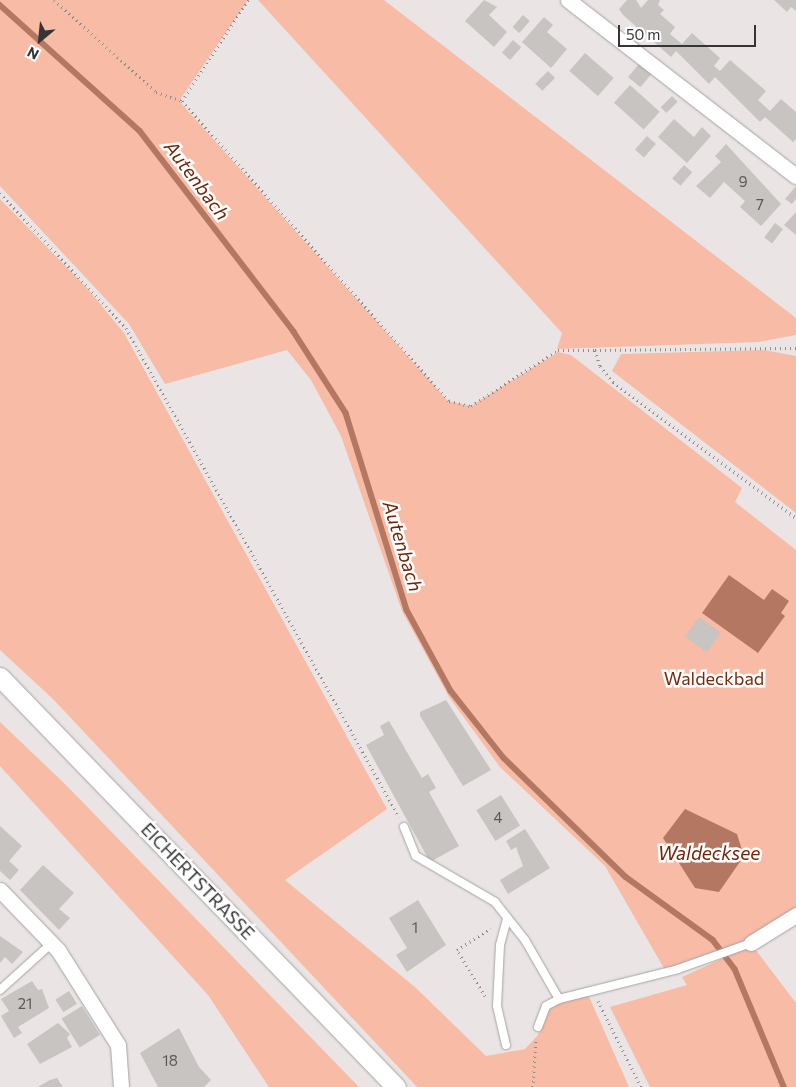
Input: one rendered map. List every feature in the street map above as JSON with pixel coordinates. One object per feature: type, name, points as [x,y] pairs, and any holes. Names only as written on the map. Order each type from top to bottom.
[{"type":"street","points":[[572,0],[796,176]]},
{"type":"street","name":"EICHERTSTRASSE","points":[[0,676],[396,1087]]},
{"type":"street","points":[[0,890],[52,943],[118,1045],[121,1087]]},
{"type":"street","points":[[751,942],[796,915]]},
{"type":"lane","points":[[404,826],[416,856],[495,902],[508,918],[559,999]]},
{"type":"lane","points":[[506,1045],[497,1006],[500,945],[508,918]]},
{"type":"lane","points":[[538,1026],[546,1006],[559,999],[711,957],[751,942]]},
{"type":"lane","points":[[0,990],[52,943]]},
{"type":"path","points":[[54,0],[156,92],[182,102],[449,401],[471,406],[558,350],[796,348]]},
{"type":"path","points":[[182,102],[248,0]]},
{"type":"path","points":[[0,193],[126,328],[404,826]]},
{"type":"path","points":[[595,350],[600,366],[613,382],[796,518]]},
{"type":"path","points":[[491,928],[457,950],[486,997],[497,1006]]},
{"type":"path","points":[[592,989],[641,1087]]},
{"type":"path","points":[[533,1087],[538,1026]]},
{"type":"green space","name":"Waldeckbad","points":[[0,0],[248,0],[179,101],[448,401],[471,406],[558,352],[571,355],[742,488],[735,502],[796,550],[796,912],[753,939],[665,970],[605,866],[500,767],[449,697],[402,611],[341,436],[311,380],[287,350],[165,384],[129,324],[0,186]]},
{"type":"green space","points":[[258,0],[384,0],[796,318],[796,335],[758,342],[557,349],[562,333]]},
{"type":"green space","points":[[0,199],[87,288],[124,333],[387,809],[285,880],[416,988],[486,1056],[525,1049],[538,1035],[547,1008],[587,992],[629,1087],[417,1087],[53,699],[0,650]]},
{"type":"green space","points":[[764,350],[796,356],[796,513],[612,371],[621,354]]},
{"type":"green space","points":[[0,722],[65,784],[359,1087],[269,1087],[208,995],[0,766]]},
{"type":"green space","points":[[752,945],[796,1003],[796,1087],[650,1087],[610,1007],[687,985],[682,977]]},
{"type":"water","points":[[729,575],[764,600],[772,589],[789,601],[781,613],[785,616],[758,653],[702,613]]},
{"type":"water","name":"Waldecksee","points":[[685,809],[737,834],[744,856],[719,892],[695,888],[663,838]]},
{"type":"building","points":[[484,0],[497,7],[489,15],[507,32],[494,47],[465,21]]},
{"type":"building","points":[[627,0],[636,0],[641,8],[648,0],[660,0],[658,5],[664,10],[660,14],[675,27],[670,34],[682,44],[692,33],[720,58],[714,66],[720,71],[730,60],[766,91],[758,100],[770,111],[781,99],[796,112],[796,139],[793,142],[765,117],[760,122],[715,77],[709,84],[676,51],[671,57],[623,15],[619,9]]},
{"type":"building","points":[[774,0],[796,0],[796,11],[791,7],[787,12]]},
{"type":"building","points":[[523,15],[530,21],[519,33],[513,27]]},
{"type":"building","points":[[544,17],[553,25],[547,32],[567,49],[551,68],[522,42]]},
{"type":"building","points":[[513,40],[521,47],[510,60],[502,53]]},
{"type":"building","points":[[585,53],[614,78],[598,96],[569,71]]},
{"type":"building","points":[[639,64],[651,74],[640,87],[628,77]]},
{"type":"building","points":[[548,71],[555,78],[542,91],[535,84]]},
{"type":"building","points":[[630,85],[660,112],[644,130],[614,103]]},
{"type":"building","points":[[672,96],[678,102],[666,113],[661,107]]},
{"type":"building","points":[[674,119],[694,137],[702,127],[711,136],[687,163],[658,137]]},
{"type":"building","points":[[647,136],[656,144],[644,157],[635,149]]},
{"type":"building","points":[[726,144],[781,204],[761,226],[740,207],[745,201],[724,182],[710,198],[696,186],[721,162],[715,156]]},
{"type":"building","points":[[684,165],[692,172],[680,186],[672,179]]},
{"type":"building","points":[[796,186],[796,199],[792,204],[785,199]]},
{"type":"building","points":[[796,212],[796,235],[784,225]]},
{"type":"building","points":[[775,223],[783,229],[772,243],[764,237]]},
{"type":"building","points":[[699,617],[721,633],[707,652],[685,636]]},
{"type":"building","points":[[446,700],[491,770],[463,786],[420,716],[420,712]]},
{"type":"building","points":[[389,721],[422,778],[428,774],[436,788],[429,792],[459,846],[430,862],[366,745],[384,735],[380,726]]},
{"type":"building","points":[[501,795],[520,826],[495,841],[476,810]]},
{"type":"building","points":[[0,826],[22,846],[9,861],[19,870],[10,880],[0,871]]},
{"type":"building","points":[[525,829],[550,868],[508,894],[500,880],[523,866],[516,847],[511,850],[506,841]]},
{"type":"building","points":[[43,865],[74,893],[59,909],[70,918],[59,930],[20,890]]},
{"type":"building","points":[[418,900],[446,945],[407,972],[396,955],[407,948],[389,918]]},
{"type":"building","points":[[0,936],[23,952],[12,964],[5,957],[0,963]]},
{"type":"building","points":[[32,981],[38,990],[42,989],[49,1008],[18,1027],[22,1033],[14,1038],[1,1016],[9,1011],[1,999]]},
{"type":"building","points":[[69,991],[77,1004],[63,1012],[55,999]]},
{"type":"building","points":[[82,1006],[100,1035],[80,1048],[62,1019]]},
{"type":"building","points":[[58,1023],[70,1034],[67,1038],[72,1047],[40,1064],[27,1044]]},
{"type":"building","points":[[179,1028],[199,1067],[211,1080],[204,1087],[158,1087],[140,1053]]},
{"type":"building","points":[[57,1078],[63,1087],[38,1087],[50,1080]]},
{"type":"waterway","name":"Autenbach","points":[[0,5],[140,131],[294,332],[346,413],[407,610],[451,691],[504,758],[626,877],[713,940],[735,969],[784,1087]]}]
